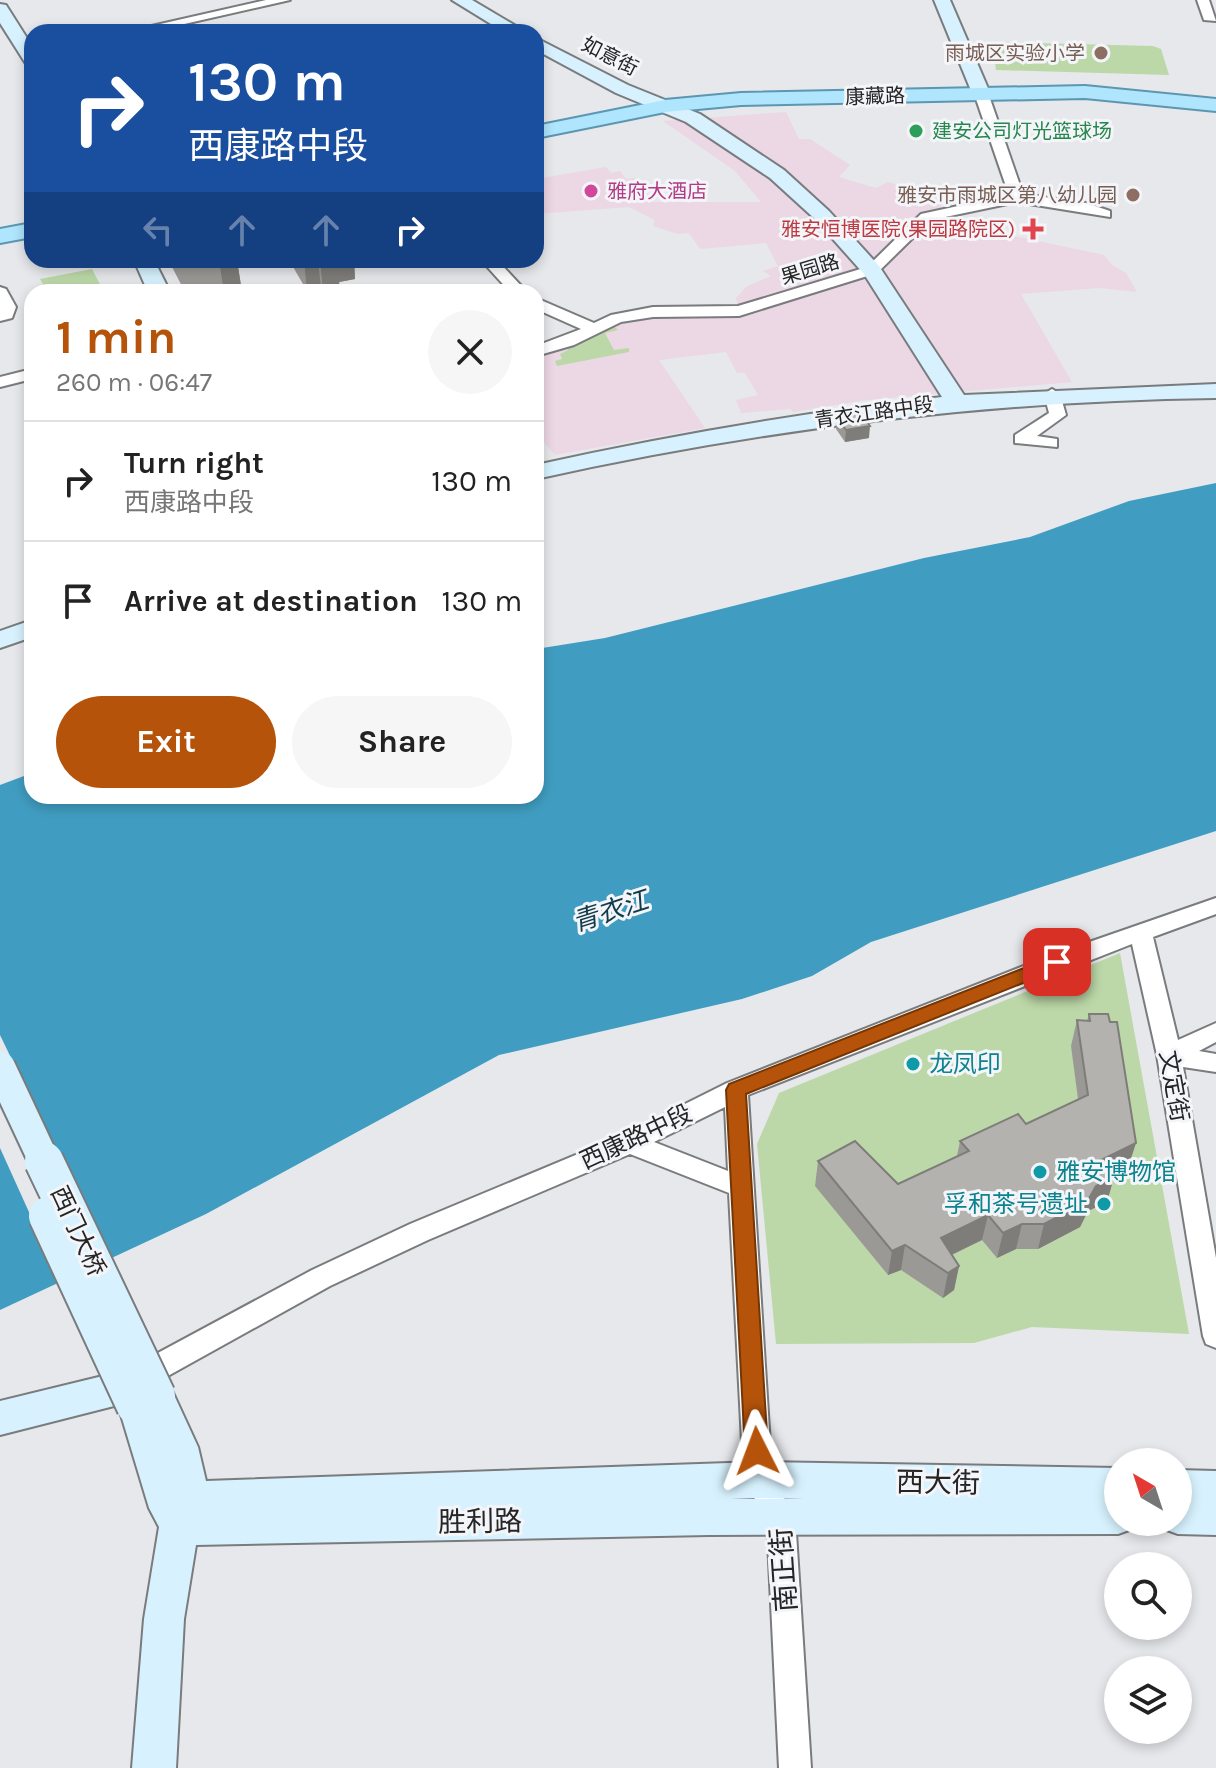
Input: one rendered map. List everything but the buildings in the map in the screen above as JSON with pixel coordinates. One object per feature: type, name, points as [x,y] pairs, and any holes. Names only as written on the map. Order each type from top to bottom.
[{"type":"main road","points":[[460,0],[503,24]]},
{"type":"main road","points":[[942,0],[980,91]]},
{"type":"main road","points":[[0,9],[24,45]]},
{"type":"main road","name":"如意街","points":[[544,47],[622,89],[693,118],[777,174],[822,215],[872,270],[957,402]]},
{"type":"main road","name":"康藏路","points":[[544,124],[662,104],[980,91],[1085,92],[1216,103]]},
{"type":"main road","name":"康藏路","points":[[544,130],[662,104]]},
{"type":"main road","points":[[0,229],[24,224]]},
{"type":"main road","points":[[0,236],[24,232]]},
{"type":"main road","name":"青衣江路中段","points":[[544,471],[849,414],[1052,394],[1216,391]]},
{"type":"main road","points":[[0,640],[24,631]]},
{"type":"main road","name":"西门大桥","points":[[0,1067],[141,1390]]},
{"type":"main road","name":"西门大桥","points":[[0,1113],[141,1390]]},
{"type":"main road","points":[[0,1418],[141,1390],[180,1511],[164,1619],[154,1768]]},
{"type":"main road","name":"西大街","points":[[758,1480],[1104,1486]]},
{"type":"main road","name":"胜利路","points":[[180,1511],[758,1480]]},
{"type":"main road","points":[[1192,1488],[1216,1489]]},
{"type":"main road","name":"胜利路","points":[[180,1511],[781,1517]]},
{"type":"main road","name":"西大街","points":[[781,1517],[1104,1516]]},
{"type":"main road","points":[[1192,1516],[1216,1517]]},
{"type":"street","points":[[169,24],[284,0]]},
{"type":"street","points":[[1203,0],[1208,17],[1216,17]]},
{"type":"street","points":[[980,91],[1017,198]]},
{"type":"street","name":"果园路","points":[[544,349],[568,342],[617,318],[653,312],[739,311],[872,270],[926,217],[1017,198],[1086,207],[1105,214]]},
{"type":"street","points":[[496,268],[512,284]]},
{"type":"street","points":[[0,292],[8,307],[5,316]]},
{"type":"street","points":[[544,307],[593,329]]},
{"type":"street","points":[[0,382],[24,376]]},
{"type":"street","points":[[1051,443],[1021,439],[1058,415],[1052,394]]},
{"type":"street","name":"西康路中段","points":[[141,1390],[321,1278],[419,1232],[630,1143],[736,1090],[1057,962],[1216,906]]},
{"type":"street","name":"文定街","points":[[1141,932],[1169,1055],[1216,1336]]},
{"type":"street","points":[[1169,1055],[1216,1032]]},
{"type":"street","points":[[1169,1055],[1216,1063]]},
{"type":"street","name":"南正街","points":[[736,1090],[758,1480],[781,1517],[795,1768]]},
{"type":"street","points":[[630,1143],[742,1187]]},
{"type":"shaded area","points":[[786,112],[799,139],[810,139],[850,165],[839,177],[876,188],[888,182],[922,192],[943,192],[938,226],[991,231],[1104,255],[1112,265],[1126,273],[1137,292],[1099,288],[1021,294],[1072,382],[866,400],[793,412],[790,409],[741,413],[736,400],[758,395],[745,373],[737,373],[726,352],[659,360],[705,428],[555,455],[544,442],[544,350],[606,324],[654,314],[739,311],[736,298],[746,287],[771,276],[763,271],[778,266],[766,243],[700,249],[689,233],[678,234],[653,226],[655,220],[629,207],[544,213],[544,178],[606,167],[611,173],[620,171],[626,179],[637,178],[653,202],[761,202],[735,171],[663,121]]},
{"type":"green space","points":[[992,42],[1153,46],[1161,49],[1169,75],[996,70]]},
{"type":"green space","points":[[92,269],[100,284],[43,284],[40,279]]},
{"type":"green space","points":[[613,325],[618,330],[605,333],[614,350],[629,348],[629,352],[557,366],[555,361],[562,359],[560,354],[568,350],[567,346]]},
{"type":"green space","points":[[1120,953],[1189,1334],[1032,1327],[974,1343],[776,1344],[757,1144],[779,1093]]},
{"type":"water","name":"青衣江","points":[[1216,483],[1216,831],[871,942],[812,976],[742,999],[499,1055],[206,1214],[0,1310],[0,785],[24,776],[24,804],[544,804],[544,648],[605,638],[924,558],[1030,537],[1129,501]]},
{"type":"pier","points":[[0,1035],[110,1263],[62,1285],[0,1148]]},
{"type":"place","name":"雨城区实验小学","points":[[1101,53]]},
{"type":"place","name":"建安公司灯光篮球场","points":[[916,131]]},
{"type":"place","name":"雅府大酒店","points":[[591,191]]},
{"type":"place","name":"雅安市雨城区第八幼儿园","points":[[1133,195]]},
{"type":"place","name":"雅安恒博医院(果园路院区)","points":[[1033,229]]},
{"type":"place","name":"龙凤印","points":[[913,1064]]},
{"type":"place","name":"雅安博物馆","points":[[1040,1172]]},
{"type":"place","name":"孚和茶号遗址","points":[[1104,1204]]},
{"type":"route","points":[[757,1451],[736,1090],[1057,962]]}]
